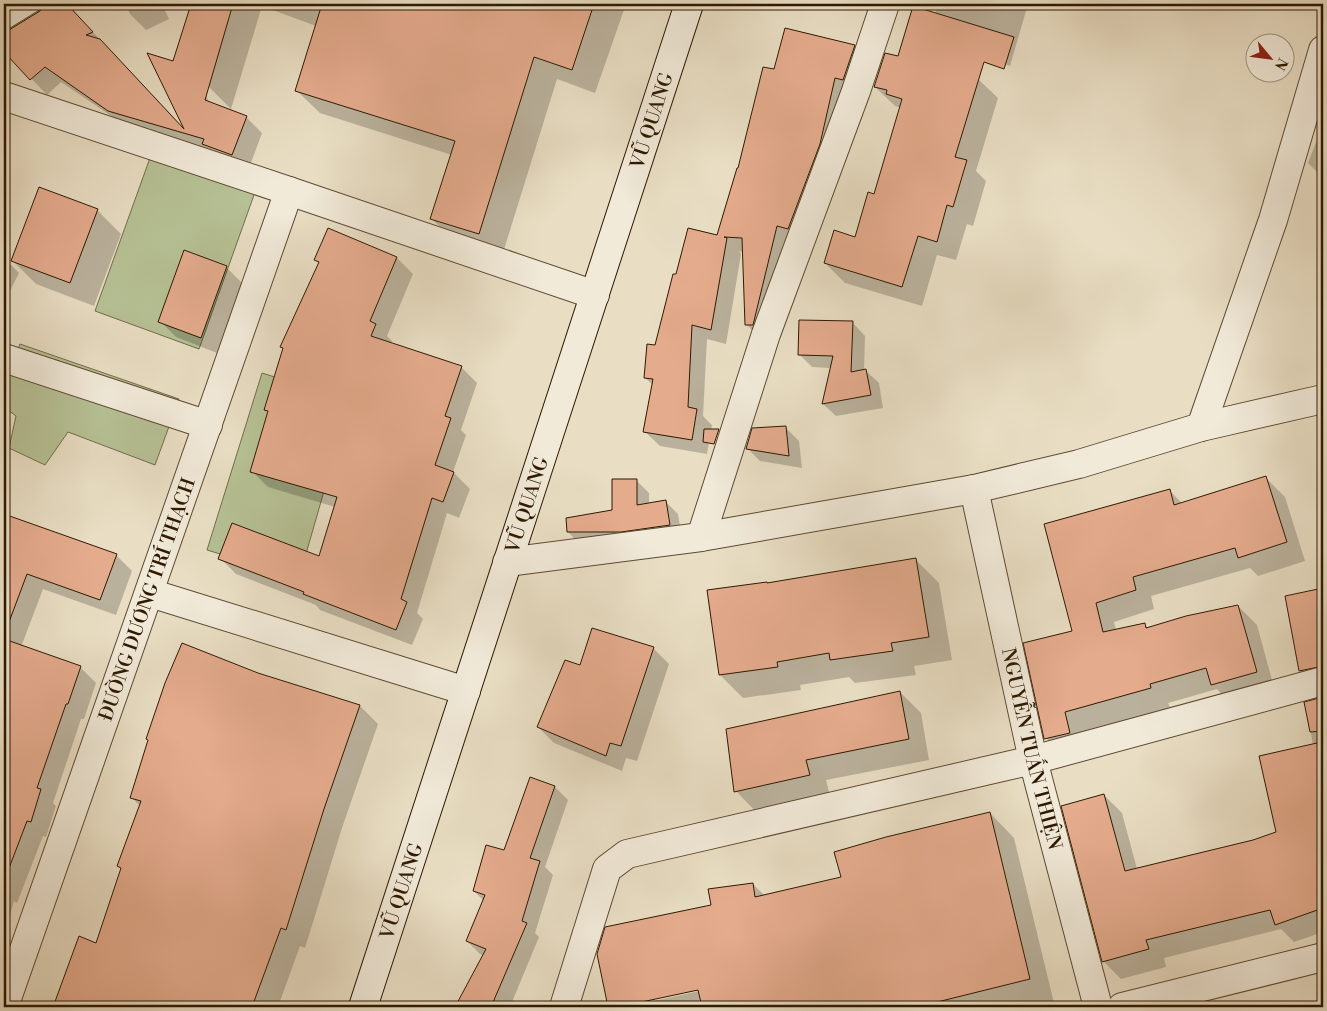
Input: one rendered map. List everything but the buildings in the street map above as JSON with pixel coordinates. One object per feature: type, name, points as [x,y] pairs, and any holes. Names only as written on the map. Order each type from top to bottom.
[{"type":"street","name":"VŨ QUANG","points":[[362,1007],[689,4]]},
{"type":"street","points":[[701,537],[766,334],[856,91],[885,4]]},
{"type":"street","points":[[1201,427],[1273,220],[1323,50]]},
{"type":"street","points":[[4,96],[595,295]]},
{"type":"street","name":"ĐƯỜNG DƯƠNG TRÍ THẠCH","points":[[4,1007],[289,191]]},
{"type":"street","points":[[4,358],[208,425]]},
{"type":"street","points":[[507,562],[701,537],[974,489],[1079,464],[1201,427],[1323,399]]},
{"type":"street","name":"NGUYỄN TUẤN THIỆN","points":[[974,489],[1033,760],[1098,1007]]},
{"type":"street","points":[[150,592],[466,691]]},
{"type":"street","points":[[564,1007],[607,870],[627,854],[1033,760],[1323,682]]},
{"type":"street","points":[[1122,1007],[1323,958]]},
{"type":"lane","points":[[4,23],[34,4]]},
{"type":"green space","points":[[155,144],[259,181],[199,349],[95,311]]},
{"type":"green space","points":[[20,344],[179,399],[155,465],[68,432],[45,465],[9,448],[16,416],[4,407],[4,384]]},
{"type":"green space","points":[[262,373],[350,401],[299,578],[207,550]]}]
